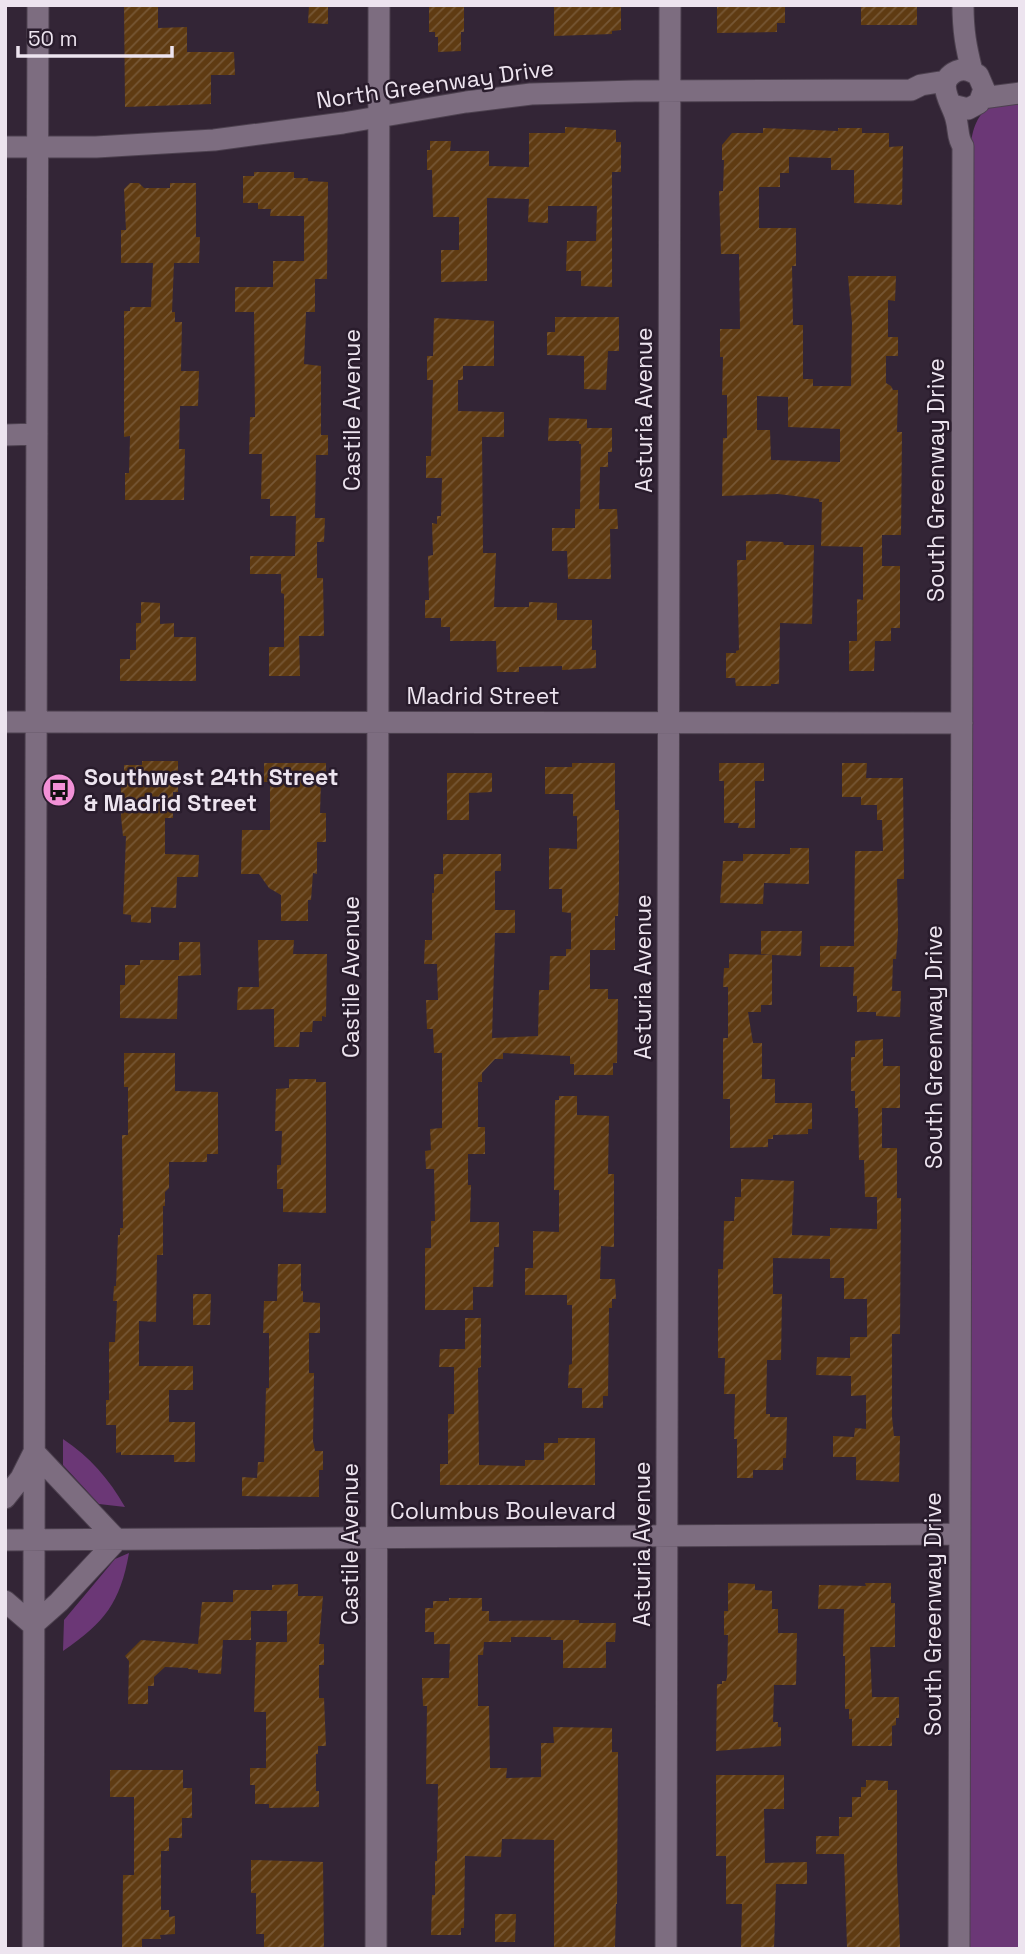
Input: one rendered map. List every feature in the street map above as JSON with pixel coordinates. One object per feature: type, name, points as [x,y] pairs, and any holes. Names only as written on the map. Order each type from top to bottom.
[{"type":"street","points":[[33,1949],[38,5]]},
{"type":"street","name":"Castile Avenue","points":[[376,1949],[379,5]]},
{"type":"street","name":"Asturia Avenue","points":[[666,1949],[670,5]]},
{"type":"street","name":"South Greenway Drive","points":[[963,5],[962,36],[966,41],[978,89],[967,141],[963,146]]},
{"type":"street","name":"South Greenway Drive","points":[[959,1949],[963,146],[959,140],[949,90],[958,40],[962,36]]},
{"type":"street","points":[[978,89],[961,70],[949,90],[962,109],[978,89],[1008,87],[1017,93]]},
{"type":"street","name":"North Greenway Drive","points":[[5,147],[96,147],[186,142],[295,130],[509,96],[670,91],[915,90],[919,94],[949,90]]},
{"type":"street","points":[[5,435],[37,434]]},
{"type":"street","name":"Madrid Street","points":[[5,722],[962,723]]},
{"type":"street","points":[[5,1498],[13,1479],[34,1452]]},
{"type":"street","points":[[33,1625],[59,1602],[117,1540],[34,1452]]},
{"type":"street","name":"Columbus Boulevard","points":[[5,1540],[959,1534]]},
{"type":"street","points":[[5,1601],[33,1625]]},
{"type":"shaded area","points":[[1020,101],[1020,1949],[968,1949],[970,154],[974,128],[983,112],[988,107]]},
{"type":"shaded area","points":[[63,1439],[98,1469],[125,1507],[99,1504],[63,1465]]},
{"type":"shaded area","points":[[129,1553],[121,1585],[108,1610],[90,1630],[63,1651],[64,1620],[115,1559]]},
{"type":"building","points":[[124,5],[158,5],[158,28],[187,27],[187,52],[234,52],[235,75],[211,75],[211,104],[125,107]]},
{"type":"building","points":[[309,5],[328,5],[328,24],[308,23]]},
{"type":"building","points":[[429,5],[464,5],[461,51],[438,52],[438,37],[435,37],[435,32],[429,32]]},
{"type":"building","points":[[554,5],[621,5],[621,30],[612,31],[612,34],[554,36]]},
{"type":"building","points":[[717,5],[785,5],[785,23],[777,23],[777,32],[717,33]]},
{"type":"building","points":[[861,5],[917,5],[917,25],[861,25]]},
{"type":"building","points":[[565,127],[616,130],[616,142],[621,142],[621,172],[612,172],[612,287],[581,286],[581,271],[566,271],[567,241],[596,241],[597,206],[548,206],[548,223],[528,222],[529,199],[487,198],[487,281],[441,282],[441,250],[459,250],[459,217],[433,217],[432,170],[427,170],[430,141],[451,141],[450,151],[489,151],[489,166],[529,167],[529,133],[565,133]]},
{"type":"building","points":[[763,128],[838,131],[838,128],[862,128],[862,133],[889,133],[889,147],[903,146],[902,205],[854,203],[854,170],[831,170],[831,158],[789,157],[789,173],[780,173],[780,187],[759,187],[759,228],[796,228],[796,266],[792,266],[793,325],[803,325],[803,379],[813,379],[813,386],[851,386],[852,323],[848,276],[896,276],[895,301],[888,300],[888,337],[898,337],[898,356],[886,356],[886,383],[893,390],[898,390],[897,432],[902,432],[901,535],[882,535],[882,566],[900,566],[900,628],[891,628],[891,641],[875,641],[874,671],[849,671],[849,641],[857,641],[857,599],[863,600],[863,547],[821,546],[822,502],[819,502],[819,499],[778,494],[722,496],[723,438],[727,438],[727,395],[722,395],[723,357],[720,357],[720,329],[740,329],[739,254],[721,254],[719,191],[723,191],[722,145],[732,133],[763,133]],"holes":[[[757,396],[788,397],[788,427],[840,429],[840,462],[771,460],[770,430],[757,430]]]},
{"type":"building","points":[[254,172],[294,172],[294,178],[328,182],[327,279],[315,279],[315,312],[306,312],[304,364],[321,366],[321,435],[328,435],[328,455],[316,455],[315,518],[325,518],[324,542],[317,542],[317,578],[323,578],[324,636],[299,636],[300,676],[269,676],[269,647],[284,647],[284,594],[281,593],[281,574],[250,574],[250,556],[295,556],[296,516],[270,516],[270,499],[261,499],[262,454],[249,454],[250,417],[255,417],[254,312],[235,312],[235,287],[273,287],[273,261],[304,261],[304,216],[270,216],[271,209],[258,209],[258,203],[243,203],[243,176],[254,176]]},
{"type":"building","points":[[130,183],[139,183],[144,188],[170,188],[170,183],[196,183],[199,263],[174,263],[172,312],[175,312],[175,322],[182,322],[181,371],[199,371],[198,406],[180,406],[179,449],[185,449],[184,500],[125,500],[125,473],[129,473],[130,436],[124,437],[124,311],[130,311],[130,307],[151,307],[153,263],[121,263],[121,230],[126,230],[124,189]]},
{"type":"building","points":[[555,317],[619,317],[619,351],[608,351],[606,390],[584,389],[584,356],[547,355],[547,332],[555,332]]},
{"type":"building","points":[[434,318],[494,321],[494,366],[463,366],[463,380],[458,380],[458,411],[504,412],[504,437],[482,437],[483,553],[496,553],[494,607],[529,607],[529,602],[557,603],[557,620],[592,620],[592,650],[596,650],[596,668],[562,670],[562,666],[519,667],[519,672],[497,672],[496,641],[450,641],[450,627],[441,627],[441,618],[425,618],[425,600],[429,600],[428,556],[433,555],[432,523],[437,524],[437,516],[441,516],[442,478],[426,478],[426,456],[431,456],[433,380],[427,380],[427,356],[433,356]]},
{"type":"building","points":[[549,418],[587,419],[587,428],[612,428],[612,452],[608,452],[608,467],[600,467],[599,509],[617,509],[618,529],[610,529],[611,579],[568,579],[567,551],[552,551],[552,528],[575,528],[575,509],[580,509],[581,444],[579,441],[548,441]]},
{"type":"building","points":[[746,541],[814,545],[812,624],[780,623],[779,684],[771,686],[736,686],[735,678],[726,678],[726,653],[736,653],[739,650],[737,560],[746,560]]},
{"type":"building","points":[[141,602],[160,603],[160,624],[174,623],[174,637],[196,637],[196,681],[120,681],[120,659],[130,659],[130,650],[136,650],[136,623],[141,623]]},
{"type":"building","points":[[142,761],[178,761],[178,792],[173,792],[173,818],[165,818],[165,854],[199,855],[198,877],[177,877],[176,908],[151,907],[151,923],[131,922],[131,915],[123,914],[126,836],[123,836],[121,817],[121,782],[124,782],[124,765],[142,765]]},
{"type":"building","points":[[264,763],[326,763],[326,782],[321,781],[320,813],[326,813],[326,842],[317,842],[317,874],[313,873],[311,900],[308,900],[308,921],[281,921],[281,895],[269,888],[259,874],[241,874],[242,830],[270,830],[270,782],[264,782]]},
{"type":"building","points":[[572,763],[615,763],[615,810],[619,810],[619,888],[618,916],[615,916],[615,950],[590,950],[590,989],[608,989],[608,999],[618,999],[617,1063],[613,1063],[613,1075],[574,1075],[574,1064],[570,1064],[570,1056],[503,1053],[503,1059],[495,1059],[482,1073],[482,1082],[478,1082],[478,1127],[485,1127],[485,1154],[468,1154],[468,1185],[471,1185],[470,1222],[499,1222],[499,1247],[494,1247],[493,1287],[473,1287],[473,1310],[425,1310],[425,1248],[431,1248],[431,1221],[435,1221],[434,1169],[426,1169],[425,1151],[431,1150],[430,1129],[442,1128],[442,1053],[434,1053],[433,1029],[427,1029],[426,1000],[438,1000],[437,964],[424,964],[425,940],[432,940],[434,874],[443,874],[443,854],[501,854],[501,871],[495,871],[495,910],[515,910],[515,933],[495,933],[492,1038],[538,1036],[539,990],[549,990],[550,956],[566,956],[566,949],[571,949],[571,913],[562,912],[562,889],[549,889],[549,848],[577,849],[577,816],[573,816],[573,794],[545,794],[545,767],[572,767]]},
{"type":"building","points":[[719,763],[764,763],[764,781],[755,781],[755,828],[738,828],[739,823],[724,823],[724,781],[719,781]]},
{"type":"building","points":[[842,763],[867,763],[866,778],[903,778],[904,879],[897,879],[898,932],[896,959],[893,959],[892,991],[901,991],[900,1017],[876,1016],[876,1012],[857,1012],[857,996],[853,996],[854,967],[820,967],[820,946],[854,946],[855,851],[883,851],[882,820],[877,820],[877,805],[861,805],[861,797],[842,797]]},
{"type":"building","points":[[447,773],[492,773],[492,792],[469,793],[469,820],[447,820]]},
{"type":"building","points":[[790,848],[809,848],[809,884],[764,883],[763,904],[720,903],[723,861],[743,861],[743,854],[790,854]]},
{"type":"building","points":[[761,931],[802,931],[801,956],[761,954]]},
{"type":"building","points":[[258,940],[294,940],[293,954],[327,954],[326,1017],[322,1016],[322,1021],[313,1021],[312,1032],[300,1032],[299,1047],[274,1047],[274,1009],[237,1010],[238,987],[259,987]]},
{"type":"building","points":[[179,942],[200,942],[201,975],[178,976],[177,1019],[120,1018],[120,985],[125,985],[125,965],[140,965],[140,960],[179,960]]},
{"type":"building","points":[[729,954],[772,955],[772,1005],[761,1005],[761,1012],[748,1012],[753,1043],[762,1043],[762,1079],[775,1079],[775,1103],[812,1103],[812,1129],[808,1129],[808,1134],[773,1135],[773,1139],[768,1139],[768,1147],[730,1148],[730,1099],[723,1099],[723,1038],[728,1038],[728,987],[723,987],[724,968],[729,968]]},
{"type":"building","points":[[883,1039],[883,1066],[900,1066],[900,1108],[882,1108],[882,1148],[897,1148],[897,1198],[901,1198],[900,1334],[892,1334],[892,1417],[894,1436],[900,1436],[899,1482],[856,1480],[856,1457],[833,1457],[833,1436],[854,1437],[855,1428],[866,1429],[866,1395],[851,1396],[851,1376],[816,1375],[817,1357],[850,1358],[850,1337],[867,1337],[867,1299],[844,1299],[844,1278],[830,1278],[830,1259],[773,1258],[773,1294],[782,1294],[781,1360],[767,1360],[766,1414],[770,1414],[770,1417],[787,1417],[786,1458],[783,1458],[783,1470],[753,1470],[753,1478],[737,1478],[735,1394],[724,1394],[725,1358],[718,1358],[718,1269],[723,1269],[724,1221],[734,1221],[735,1197],[741,1197],[741,1179],[794,1181],[792,1235],[830,1236],[830,1228],[877,1229],[877,1197],[865,1197],[864,1160],[859,1160],[858,1108],[855,1108],[855,1091],[851,1091],[851,1057],[855,1057],[855,1041]]},
{"type":"building","points":[[124,1053],[175,1053],[175,1091],[218,1092],[218,1154],[207,1154],[207,1162],[169,1162],[169,1188],[165,1192],[163,1206],[163,1255],[157,1255],[156,1322],[139,1321],[139,1366],[193,1366],[193,1390],[169,1390],[169,1422],[195,1422],[195,1462],[174,1462],[174,1455],[116,1453],[116,1425],[106,1425],[109,1342],[115,1342],[117,1301],[113,1301],[118,1235],[120,1228],[123,1228],[122,1135],[128,1135],[128,1087],[124,1087]]},
{"type":"building","points":[[289,1079],[316,1079],[316,1082],[326,1082],[326,1213],[283,1212],[283,1189],[277,1189],[282,1131],[275,1131],[276,1089],[289,1088]]},
{"type":"building","points":[[559,1096],[577,1096],[577,1115],[609,1116],[608,1174],[614,1174],[614,1247],[601,1246],[600,1279],[615,1279],[616,1299],[612,1299],[612,1308],[609,1308],[608,1396],[603,1396],[603,1408],[582,1408],[582,1388],[568,1388],[569,1365],[572,1364],[572,1305],[567,1305],[567,1295],[525,1295],[525,1268],[533,1268],[533,1231],[559,1232],[559,1190],[554,1190],[555,1100],[559,1100]]},
{"type":"building","points":[[278,1264],[301,1264],[303,1302],[320,1303],[320,1333],[309,1333],[309,1373],[314,1373],[313,1441],[315,1451],[323,1451],[323,1470],[319,1470],[319,1497],[242,1496],[242,1477],[257,1478],[258,1462],[264,1462],[266,1388],[269,1388],[269,1333],[263,1333],[264,1301],[277,1301]]},
{"type":"building","points":[[193,1294],[211,1294],[210,1325],[193,1325]]},
{"type":"building","points":[[465,1318],[481,1318],[481,1367],[478,1368],[479,1465],[525,1466],[525,1460],[544,1460],[544,1443],[558,1443],[558,1438],[595,1438],[595,1485],[440,1485],[440,1464],[448,1464],[448,1414],[454,1414],[454,1367],[439,1367],[440,1349],[465,1349]]},
{"type":"building","points":[[728,1583],[755,1584],[755,1590],[772,1591],[772,1609],[778,1609],[778,1633],[797,1633],[796,1685],[774,1685],[773,1722],[778,1722],[778,1727],[781,1727],[781,1746],[716,1751],[717,1684],[722,1684],[727,1677],[728,1635],[724,1635],[724,1611],[728,1611]]},
{"type":"building","points":[[865,1583],[891,1583],[891,1603],[895,1603],[895,1647],[870,1647],[872,1697],[899,1697],[899,1718],[896,1718],[896,1725],[892,1726],[892,1746],[852,1746],[852,1719],[849,1719],[849,1709],[845,1709],[844,1609],[818,1609],[819,1585],[866,1586]]},
{"type":"building","points":[[298,1584],[298,1596],[323,1596],[319,1644],[324,1644],[324,1665],[319,1665],[319,1698],[324,1698],[326,1746],[318,1746],[316,1754],[319,1807],[269,1808],[269,1804],[255,1804],[255,1785],[250,1785],[250,1768],[266,1768],[266,1712],[254,1712],[256,1642],[287,1642],[287,1611],[251,1611],[251,1640],[223,1640],[221,1674],[165,1667],[154,1677],[154,1686],[148,1686],[148,1704],[128,1704],[129,1661],[125,1656],[141,1640],[198,1644],[202,1602],[233,1602],[233,1590],[272,1590],[272,1585]]},
{"type":"building","points":[[449,1598],[482,1598],[482,1611],[489,1611],[489,1621],[579,1620],[579,1623],[616,1623],[615,1642],[606,1642],[606,1668],[563,1668],[563,1640],[551,1640],[551,1637],[511,1637],[511,1642],[484,1642],[483,1655],[478,1655],[478,1706],[489,1706],[490,1768],[507,1768],[506,1778],[541,1777],[541,1743],[554,1743],[553,1727],[612,1728],[612,1752],[618,1752],[617,1904],[615,1947],[611,1949],[554,1949],[554,1840],[502,1839],[501,1857],[465,1856],[464,1928],[461,1928],[461,1935],[431,1935],[432,1895],[435,1895],[437,1861],[438,1784],[426,1784],[427,1706],[423,1706],[422,1678],[449,1678],[450,1644],[434,1644],[434,1632],[425,1632],[425,1608],[433,1608],[433,1601],[449,1601]]},
{"type":"building","points":[[110,1770],[183,1770],[183,1788],[192,1788],[192,1818],[182,1818],[182,1838],[169,1838],[169,1851],[161,1851],[161,1910],[169,1910],[169,1917],[175,1916],[175,1934],[160,1935],[161,1939],[142,1939],[142,1949],[122,1949],[123,1875],[134,1875],[134,1797],[110,1797]]},
{"type":"building","points":[[716,1775],[784,1775],[784,1809],[764,1809],[765,1863],[807,1862],[807,1884],[776,1884],[774,1949],[741,1947],[742,1904],[726,1904],[726,1856],[716,1856]]},
{"type":"building","points":[[866,1780],[888,1781],[888,1790],[897,1790],[900,1947],[847,1947],[844,1854],[816,1854],[816,1836],[839,1836],[839,1817],[852,1817],[852,1797],[861,1797],[861,1787],[866,1787]]},
{"type":"building","points":[[251,1860],[323,1862],[324,1949],[264,1949],[264,1934],[256,1934],[256,1893],[251,1893]]},
{"type":"building","points":[[495,1914],[516,1914],[515,1942],[495,1942]]},
{"type":"place","name":"Southwest 24th Street & Madrid Street","points":[[59,790]]}]
